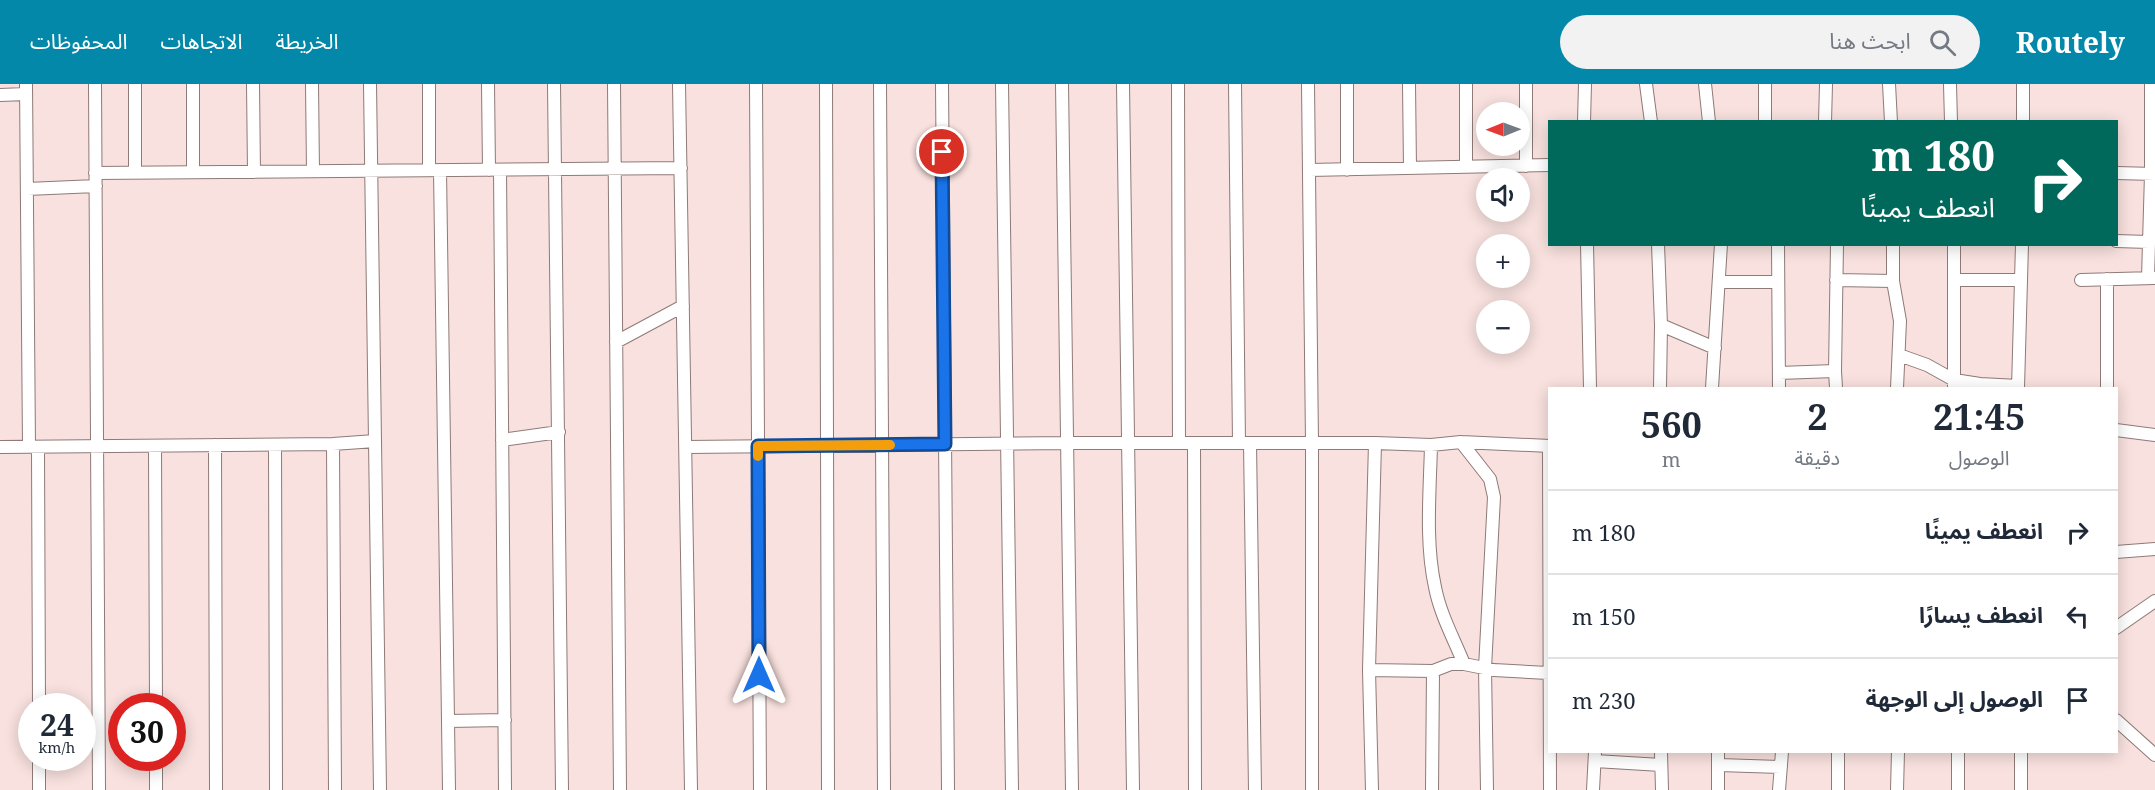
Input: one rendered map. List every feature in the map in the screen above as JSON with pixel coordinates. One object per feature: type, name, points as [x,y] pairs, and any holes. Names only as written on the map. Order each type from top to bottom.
[{"type":"street","points":[[94,84],[99,790]]},
{"type":"street","points":[[135,84],[135,173]]},
{"type":"street","points":[[193,84],[193,172]]},
{"type":"street","points":[[254,84],[254,172]]},
{"type":"street","points":[[312,84],[312,171]]},
{"type":"street","points":[[370,84],[380,790]]},
{"type":"street","points":[[429,84],[434,170],[449,790]]},
{"type":"street","points":[[488,84],[494,170],[502,440],[505,790]]},
{"type":"street","points":[[554,84],[562,790]]},
{"type":"street","points":[[614,84],[620,790]]},
{"type":"street","points":[[679,84],[691,790]]},
{"type":"street","points":[[756,84],[760,790]]},
{"type":"street","points":[[826,84],[828,790]]},
{"type":"street","points":[[880,84],[884,790]]},
{"type":"street","points":[[942,84],[948,790]]},
{"type":"street","points":[[1002,84],[1012,790]]},
{"type":"street","points":[[1062,84],[1072,790]]},
{"type":"street","points":[[1123,84],[1133,790]]},
{"type":"street","points":[[1178,84],[1179,443]]},
{"type":"street","points":[[1235,84],[1255,790]]},
{"type":"street","points":[[1308,84],[1312,443],[1312,790]]},
{"type":"street","points":[[1347,84],[1347,170]]},
{"type":"street","points":[[1409,84],[1410,168]]},
{"type":"street","points":[[1466,84],[1466,167]]},
{"type":"street","points":[[1526,84],[1526,166]]},
{"type":"street","points":[[1584,120],[1585,84]]},
{"type":"street","points":[[1646,84],[1651,120]]},
{"type":"street","points":[[1705,84],[1709,120]]},
{"type":"street","points":[[1765,84],[1765,120]]},
{"type":"street","points":[[1825,120],[1826,84]]},
{"type":"street","points":[[1889,84],[1891,120]]},
{"type":"street","points":[[1950,84],[1951,120]]},
{"type":"street","points":[[2023,84],[2023,120]]},
{"type":"street","points":[[2081,280],[2151,278],[2149,242],[2153,174],[2151,84]]},
{"type":"street","points":[[0,95],[26,89],[39,693]]},
{"type":"street","points":[[1309,170],[1548,165]]},
{"type":"street","points":[[95,173],[681,168]]},
{"type":"street","points":[[2118,173],[2153,174]]},
{"type":"street","points":[[27,189],[96,186]]},
{"type":"street","points":[[2118,241],[2149,242]]},
{"type":"street","points":[[1587,246],[1590,387]]},
{"type":"street","points":[[1658,246],[1661,325],[1660,387]]},
{"type":"street","points":[[1712,387],[1721,246]]},
{"type":"street","points":[[1778,246],[1779,387]]},
{"type":"street","points":[[1836,387],[1837,246]]},
{"type":"street","points":[[1893,246],[1893,281],[1900,321],[1897,387]]},
{"type":"street","points":[[1954,246],[1954,384]]},
{"type":"street","points":[[1899,355],[1927,365],[1954,384],[2018,387],[2022,246]]},
{"type":"street","points":[[2107,279],[2107,387]]},
{"type":"street","points":[[1836,280],[1893,281]]},
{"type":"street","points":[[1954,280],[2020,280]]},
{"type":"street","points":[[1719,282],[1778,282]]},
{"type":"street","points":[[616,342],[683,306]]},
{"type":"street","points":[[1661,325],[1715,348]]},
{"type":"street","points":[[1779,373],[1835,371]]},
{"type":"street","points":[[2118,430],[2155,435]]},
{"type":"street","points":[[502,440],[559,432]]},
{"type":"street","points":[[0,447],[215,446],[375,441]]},
{"type":"street","points":[[686,447],[1067,443],[1431,445],[1461,442],[1548,446]]},
{"type":"street","points":[[1461,442],[1490,479],[1493,488],[1494,523],[1485,668],[1487,790]]},
{"type":"street","points":[[1194,443],[1195,790]]},
{"type":"street","points":[[1372,790],[1369,670],[1375,443]]},
{"type":"street","points":[[333,444],[335,790]]},
{"type":"street","points":[[275,445],[276,790]]},
{"type":"street","points":[[1431,445],[1430,545],[1434,586],[1443,615],[1464,664]]},
{"type":"street","points":[[155,446],[156,693]]},
{"type":"street","points":[[215,446],[216,790]]},
{"type":"street","points":[[2118,552],[2155,549]]},
{"type":"street","points":[[2118,627],[2155,601]]},
{"type":"street","points":[[1369,670],[1433,671],[1451,664],[1464,664],[1548,673]]},
{"type":"street","points":[[1432,790],[1433,671]]},
{"type":"street","points":[[448,721],[505,720]]},
{"type":"street","points":[[2118,722],[2155,754]]},
{"type":"street","points":[[1549,753],[1550,790]]},
{"type":"street","points":[[1661,753],[1662,790]]},
{"type":"street","points":[[1718,753],[1718,790]]},
{"type":"street","points":[[1779,790],[1782,753]]},
{"type":"street","points":[[1838,753],[1838,790]]},
{"type":"street","points":[[1897,790],[1898,753]]},
{"type":"street","points":[[1958,753],[1958,790]]},
{"type":"street","points":[[2021,753],[2021,790]]},
{"type":"street","points":[[1593,790],[1595,756],[1661,765]]},
{"type":"street","points":[[1719,765],[1781,767]]},
{"type":"street","points":[[39,771],[39,790]]},
{"type":"street","points":[[156,771],[156,790]]},
{"type":"slow traffic","points":[[758,456],[758,446],[890,445]]},
{"type":"route","points":[[759,675],[758,446],[945,444],[942,152]]}]
